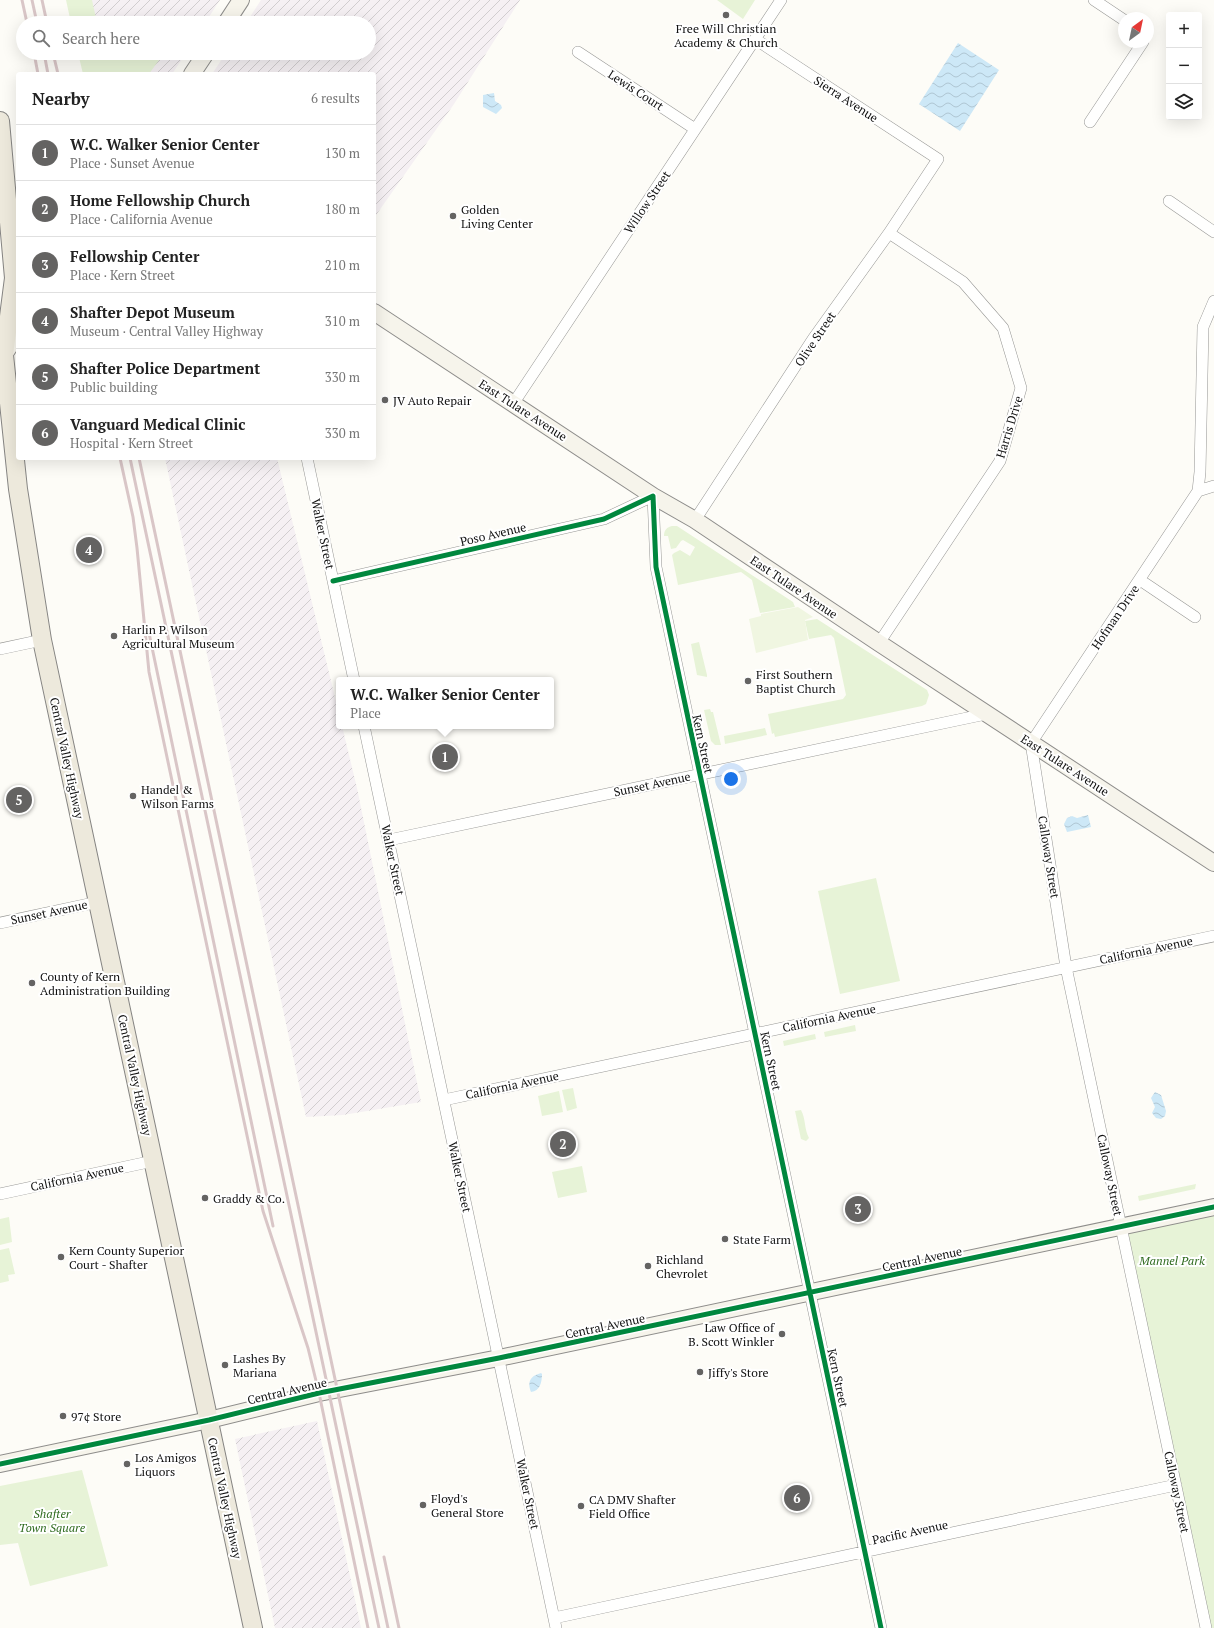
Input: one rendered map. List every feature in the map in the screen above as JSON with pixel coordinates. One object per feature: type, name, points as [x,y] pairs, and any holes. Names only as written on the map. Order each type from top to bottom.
[{"type":"main road","name":"Central Valley Highway","points":[[0,121],[14,278],[1,353],[18,489],[42,640],[253,1628]]},
{"type":"street","points":[[231,16],[241,0]]},
{"type":"street","name":"Willow Street","points":[[513,404],[781,0]]},
{"type":"street","points":[[1094,0],[1118,16]]},
{"type":"street","name":"Sierra Avenue","points":[[755,39],[938,159]]},
{"type":"street","points":[[1090,122],[1139,48]]},
{"type":"street","name":"Lewis Court","points":[[578,52],[695,129]]},
{"type":"street","points":[[193,72],[201,60]]},
{"type":"street","name":"Olive Street","points":[[695,520],[813,339],[889,233],[938,159]]},
{"type":"street","points":[[1169,201],[1214,232]]},
{"type":"street","name":"Harris Drive","points":[[879,643],[1000,461],[1021,388],[1002,328],[973,293],[963,282],[889,233]]},
{"type":"street","name":"Hofman Drive","points":[[1031,743],[1198,491],[1200,472],[1203,327],[1214,302]]},
{"type":"street","name":"East Tulare Avenue","points":[[376,313],[653,496],[695,520],[986,714],[1214,863]]},
{"type":"street","points":[[1,353],[16,336]]},
{"type":"street","name":"Walker Street","points":[[307,460],[353,677]]},
{"type":"street","points":[[1198,491],[1214,486]]},
{"type":"street","name":"Poso Avenue","points":[[333,581],[604,518],[653,496]]},
{"type":"street","name":"Kern Street","points":[[653,496],[656,567],[881,1628]]},
{"type":"street","points":[[1140,580],[1195,617]]},
{"type":"street","points":[[0,649],[42,640]]},
{"type":"street","name":"Sunset Avenue","points":[[389,840],[986,714]]},
{"type":"street","name":"Walker Street","points":[[365,729],[555,1623]]},
{"type":"street","name":"Calloway Street","points":[[1031,743],[1066,967],[1206,1628]]},
{"type":"street","name":"Sunset Avenue","points":[[0,923],[98,902]]},
{"type":"street","name":"California Avenue","points":[[444,1100],[1214,936]]},
{"type":"street","name":"California Avenue","points":[[0,1194],[153,1161]]},
{"type":"street","name":"Central Avenue","points":[[0,1464],[209,1420],[319,1393],[499,1358],[1214,1207]]},
{"type":"street","name":"Pacific Avenue","points":[[555,1623],[865,1551],[1176,1486]]},
{"type":"shaded area","points":[[70,0],[220,0],[210,16],[73,16]]},
{"type":"shaded area","points":[[261,0],[520,0],[454,104],[376,215],[376,72],[213,72],[221,60],[376,60],[376,16],[251,16]]},
{"type":"shaded area","points":[[83,60],[181,60],[173,72],[86,72]]},
{"type":"shaded area","points":[[165,460],[277,460],[336,702],[336,729],[343,729],[357,788],[421,1102],[343,1115],[306,1117]]},
{"type":"shaded area","points":[[317,1421],[361,1628],[275,1628],[235,1439]]},
{"type":"green space","points":[[66,0],[92,0],[95,16],[69,16]]},
{"type":"green space","points":[[717,0],[755,0],[743,19]]},
{"type":"green space","points":[[80,60],[159,60],[150,72],[83,72]]},
{"type":"green space","points":[[672,526],[677,526],[793,602],[795,607],[760,613],[752,580],[741,572],[678,585],[672,555],[680,550],[690,556],[695,547],[683,540],[676,548],[671,549],[668,536],[664,536],[666,529]]},
{"type":"green space","points":[[798,607],[813,617],[805,620],[808,640],[756,653],[749,619],[761,616],[761,614]]},
{"type":"green space","points":[[817,619],[927,690],[929,695],[926,704],[775,737],[774,733],[772,734],[768,714],[843,699],[846,695],[834,638],[831,635],[809,639],[805,621]]},
{"type":"green space","points":[[699,642],[707,677],[697,675],[691,644]]},
{"type":"green space","points":[[710,709],[711,712],[713,712],[721,745],[715,745],[711,741],[704,710]]},
{"type":"green space","points":[[765,728],[767,735],[725,744],[724,736]]},
{"type":"green space","points":[[876,878],[900,981],[840,994],[818,891]]},
{"type":"green space","points":[[855,1025],[856,1031],[825,1037],[824,1032]]},
{"type":"green space","points":[[815,1034],[816,1039],[784,1046],[783,1041]]},
{"type":"green space","points":[[573,1088],[577,1108],[567,1111],[562,1090]]},
{"type":"green space","points":[[559,1091],[563,1112],[542,1116],[538,1096]]},
{"type":"green space","points":[[801,1110],[809,1138],[806,1141],[801,1139],[795,1111]]},
{"type":"green space","points":[[582,1166],[587,1192],[558,1198],[552,1172]]},
{"type":"green space","points":[[1196,1184],[1195,1189],[1139,1201],[1138,1196]]},
{"type":"green space","name":"Mannel Park","points":[[1214,1207],[1214,1628],[1206,1628],[1121,1227]]},
{"type":"green space","points":[[9,1217],[12,1242],[0,1245],[0,1219]]},
{"type":"green space","points":[[9,1248],[15,1274],[8,1275],[9,1281],[0,1283],[0,1250]]},
{"type":"green space","name":"Shafter Town Square","points":[[82,1470],[108,1566],[30,1586],[18,1543],[0,1545],[0,1486]]},
{"type":"water","points":[[958,43],[999,70],[960,131],[919,104]]},
{"type":"water","points":[[494,93],[495,101],[501,105],[502,108],[496,114],[483,107],[483,95]]},
{"type":"water","points":[[1088,815],[1091,827],[1067,832],[1064,824],[1067,818],[1072,816],[1077,818]]},
{"type":"water","points":[[1155,1092],[1161,1095],[1166,1111],[1165,1116],[1161,1119],[1156,1118],[1152,1113],[1155,1107],[1151,1098]]},
{"type":"water","points":[[541,1373],[542,1377],[540,1386],[537,1390],[531,1392],[529,1385],[530,1380],[534,1376]]},
{"type":"railway","points":[[22,0],[25,16]]},
{"type":"railway","points":[[32,0],[35,16]]},
{"type":"railway","points":[[42,0],[45,16]]},
{"type":"railway","points":[[35,60],[38,72]]},
{"type":"railway","points":[[45,60],[48,72]]},
{"type":"railway","points":[[55,60],[58,72]]},
{"type":"railway","points":[[120,460],[133,517],[149,672],[263,1211],[308,1348],[319,1393],[368,1628]]},
{"type":"railway","points":[[130,460],[379,1628]]},
{"type":"railway","points":[[139,460],[388,1628]]},
{"type":"railway","points":[[149,633],[273,1226]]},
{"type":"railway","points":[[384,1557],[399,1628]]},
{"type":"cycle path","points":[[333,581],[604,519],[653,496],[656,567],[881,1628]]},
{"type":"cycle path","points":[[0,1464],[209,1420],[319,1393],[499,1358],[1214,1207]]},
{"type":"place","name":"Free Will Christian Academy & Church","points":[[726,15]]},
{"type":"place","name":"Golden Living Center","points":[[453,216]]},
{"type":"place","name":"JV Auto Repair","points":[[385,400]]},
{"type":"place","name":"Shafter Depot Museum","points":[[89,550]]},
{"type":"place","name":"Harlin P. Wilson Agricultural Museum","points":[[114,636]]},
{"type":"place","name":"First Southern Baptist Church","points":[[748,681]]},
{"type":"place","name":"W.C. Walker Senior Center","points":[[445,757]]},
{"type":"place","name":"Handel & Wilson Farms","points":[[133,796]]},
{"type":"place","name":"Shafter Police Department","points":[[19,800]]},
{"type":"place","name":"County of Kern Administration Building","points":[[32,983]]},
{"type":"place","name":"Home Fellowship Church","points":[[563,1144]]},
{"type":"place","name":"Graddy & Co.","points":[[205,1198]]},
{"type":"place","name":"Fellowship Center","points":[[858,1209]]},
{"type":"place","name":"State Farm","points":[[725,1239]]},
{"type":"place","name":"Kern County Superior Court - Shafter","points":[[61,1257]]},
{"type":"place","name":"Richland Chevrolet","points":[[648,1266]]},
{"type":"place","name":"Law Office of B. Scott Winkler","points":[[782,1334]]},
{"type":"place","name":"Lashes By Mariana","points":[[225,1365]]},
{"type":"place","name":"Jiffy's Store","points":[[700,1372]]},
{"type":"place","name":"97¢ Store","points":[[63,1416]]},
{"type":"place","name":"Los Amigos Liquors","points":[[127,1464]]},
{"type":"place","name":"Vanguard Medical Clinic","points":[[797,1498]]},
{"type":"place","name":"Floyd's General Store","points":[[423,1505]]},
{"type":"place","name":"CA DMV Shafter Field Office","points":[[581,1506]]}]
